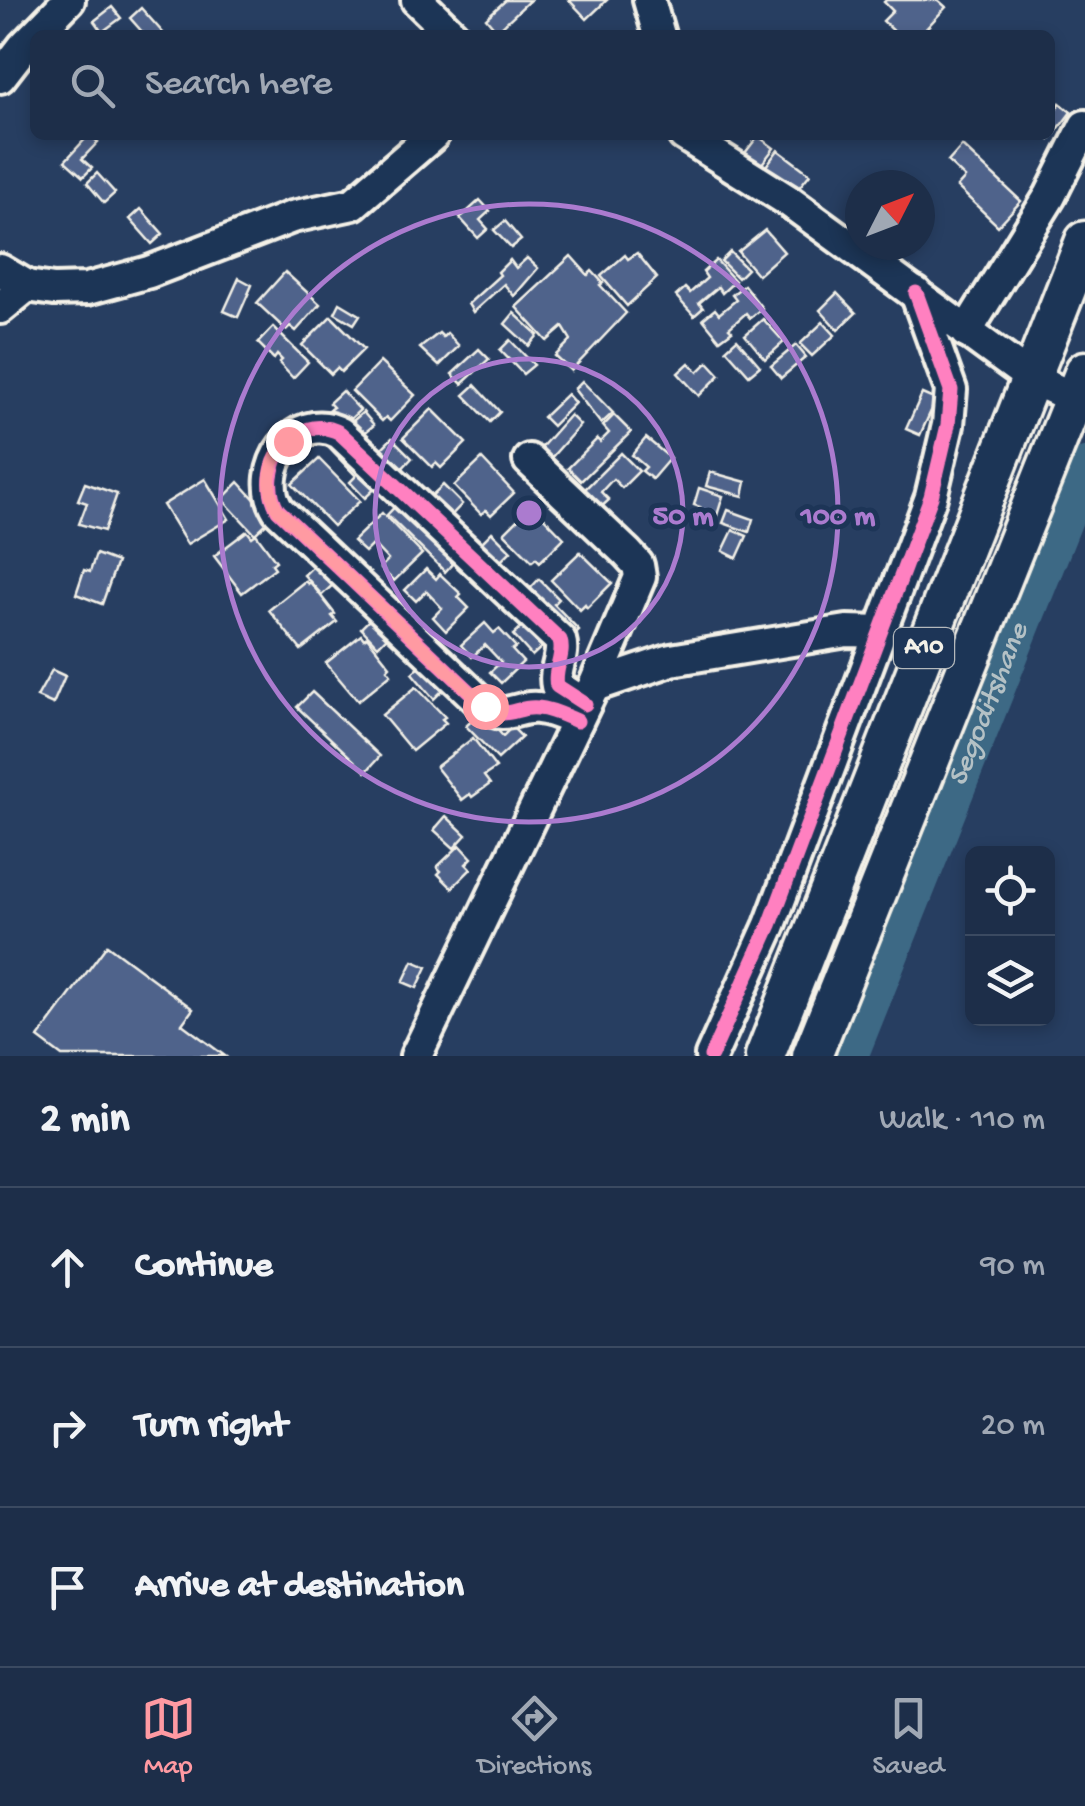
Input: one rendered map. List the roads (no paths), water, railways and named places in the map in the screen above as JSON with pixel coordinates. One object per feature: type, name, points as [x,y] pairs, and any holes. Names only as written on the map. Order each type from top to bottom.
[{"type":"main road","name":"A10","points":[[766,1056],[1085,242]]},
{"type":"main road","name":"A10","points":[[812,1056],[1080,384]]},
{"type":"street","points":[[40,30],[69,0]]},
{"type":"street","points":[[417,0],[448,30]]},
{"type":"street","points":[[649,0],[658,30]]},
{"type":"street","points":[[0,77],[30,40]]},
{"type":"street","points":[[966,332],[1050,196],[1085,126]]},
{"type":"street","points":[[0,270],[26,286],[54,290],[87,289],[149,272],[292,217],[353,204],[427,140]]},
{"type":"street","points":[[693,140],[787,200],[1032,379],[1080,384]]},
{"type":"street","points":[[0,308],[26,286]]},
{"type":"street","points":[[711,1056],[770,925],[930,497],[951,402],[947,377],[916,293]]},
{"type":"street","points":[[585,704],[558,686],[563,650],[560,640],[340,433],[320,427],[288,441],[277,452],[270,484],[271,498],[278,510],[495,714],[508,715],[533,706],[585,704],[671,660],[847,631],[881,632]]},
{"type":"street","points":[[416,1056],[585,704],[640,578],[638,565],[528,460]]},
{"type":"waterway","name":"Segoditshane","points":[[849,1056],[1085,466]]}]
